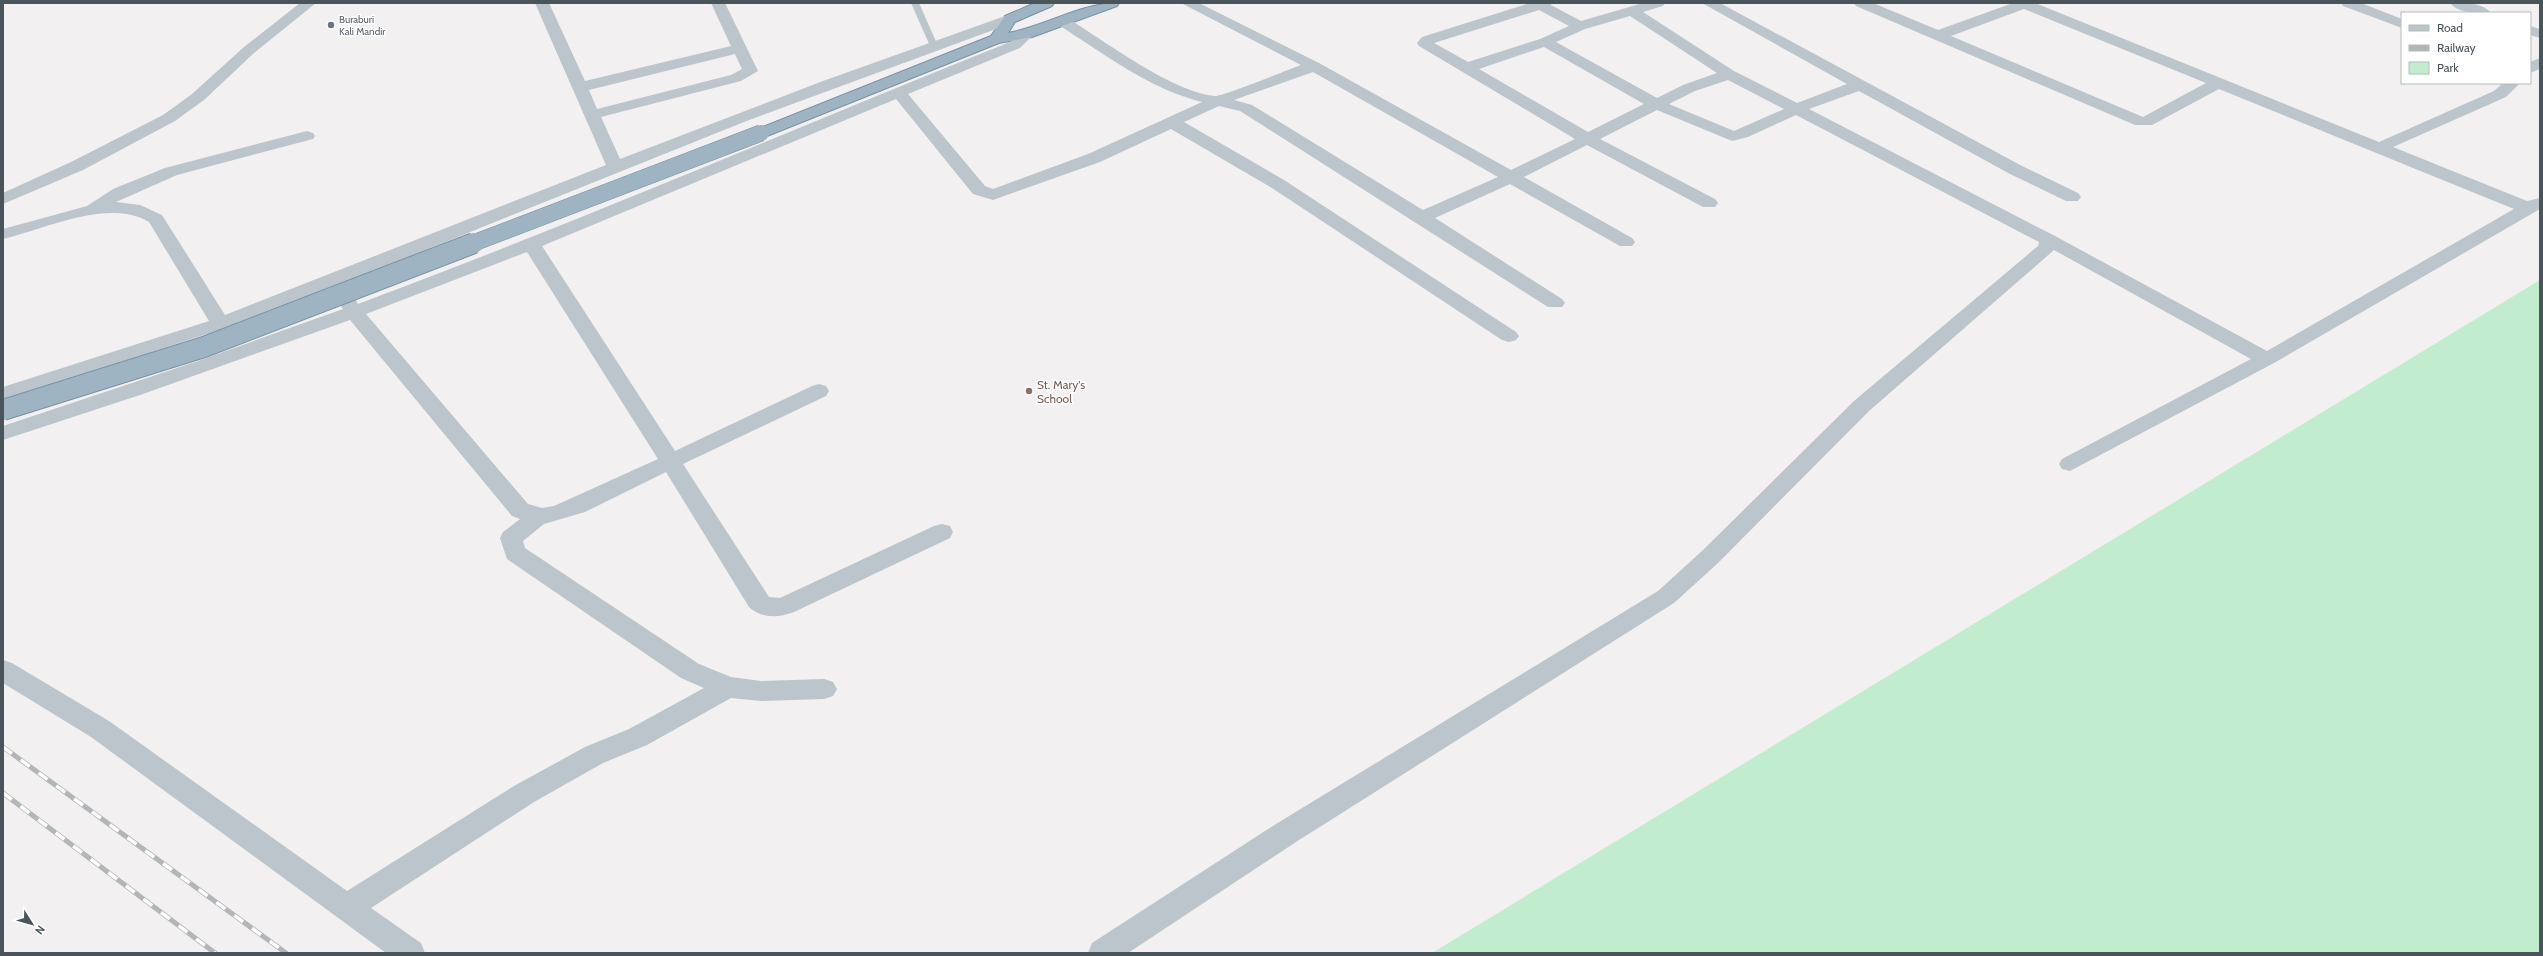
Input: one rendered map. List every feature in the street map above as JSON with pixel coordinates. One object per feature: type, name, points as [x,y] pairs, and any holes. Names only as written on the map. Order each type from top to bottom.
[{"type":"highway","points":[[996,39],[1010,19],[1047,3]]},
{"type":"highway","points":[[3,410],[204,347],[761,133],[996,39],[1027,34],[1065,14],[1097,9],[1112,3]]},
{"type":"street","points":[[3,199],[84,162],[169,118],[198,97],[249,50],[309,3]]},
{"type":"street","points":[[542,3],[615,166]]},
{"type":"street","points":[[592,114],[746,74],[750,71],[750,67],[738,49],[718,3]]},
{"type":"street","points":[[1188,3],[1314,66],[1626,242]]},
{"type":"street","points":[[1580,26],[1541,3],[1424,42],[1425,45],[1586,138],[1709,202]]},
{"type":"street","points":[[1466,68],[1545,42],[1580,26],[1658,3]]},
{"type":"street","points":[[1709,3],[2016,170],[2072,197]]},
{"type":"street","points":[[1861,3],[2141,122],[2146,122],[2218,83]]},
{"type":"street","points":[[2348,3],[2401,24]]},
{"type":"street","points":[[2457,3],[2481,12]]},
{"type":"street","points":[[1939,35],[2023,4],[2378,148],[2534,205]]},
{"type":"street","points":[[1632,11],[1729,74],[1798,108],[2049,240],[2267,359]]},
{"type":"street","points":[[1065,14],[1155,79],[1189,94],[1246,108],[1422,217],[1555,303]]},
{"type":"street","points":[[3,394],[220,323],[334,280],[728,120],[1010,19]]},
{"type":"street","points":[[3,433],[93,404],[354,312],[531,244],[771,147],[898,92],[1015,45],[1027,34]]},
{"type":"street","points":[[1545,42],[1656,104],[1732,136],[1742,134],[1798,108],[1860,85]]},
{"type":"street","points":[[580,87],[738,49]]},
{"type":"street","points":[[2531,68],[2540,63]]},
{"type":"street","points":[[898,92],[978,190],[994,195],[1094,158],[1173,123],[1217,101],[1314,66]]},
{"type":"street","points":[[1422,217],[1511,177],[1586,138],[1689,88],[1729,74]]},
{"type":"street","points":[[2378,148],[2500,94],[2511,84]]},
{"type":"street","points":[[1173,123],[1278,184],[1509,336]]},
{"type":"street","points":[[87,212],[110,197],[155,178],[199,163],[308,136]]},
{"type":"street","points":[[2070,464],[2267,359],[2534,205]]},
{"type":"street","points":[[3,234],[87,212],[119,207],[141,210],[156,218],[220,323]]},
{"type":"street","points":[[1103,953],[1286,833],[1666,597],[1703,564],[1836,430],[1901,369],[2047,248],[2049,240]]},
{"type":"street","points":[[531,244],[671,462],[756,600],[764,607],[772,609],[785,606],[942,532]]},
{"type":"street","points":[[334,280],[354,312],[520,510],[537,517],[557,515],[820,391]]},
{"type":"street","points":[[537,517],[511,538],[515,553],[690,671],[728,687],[761,691],[824,689]]},
{"type":"street","points":[[3,670],[100,729],[410,953]]},
{"type":"street","points":[[347,907],[524,794],[594,755],[638,736],[728,687]]},
{"type":"lane","points":[[918,4],[934,46]]},
{"type":"green space","points":[[2540,280],[2540,953],[1432,953]]},
{"type":"railway","points":[[3,747],[286,953]]},
{"type":"railway","points":[[3,793],[215,953]]},
{"type":"place","name":"Buraburi Kali Mandir","points":[[331,25]]},
{"type":"place","name":"St. Mary's School","points":[[1029,391]]}]
